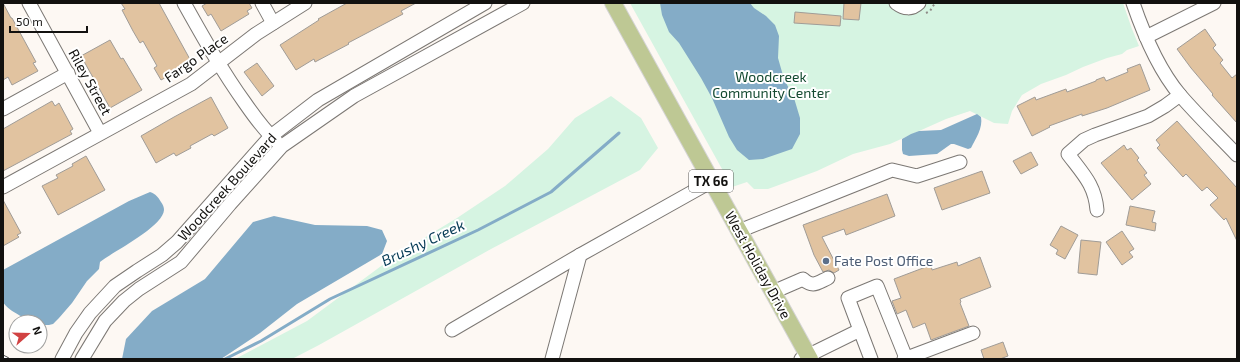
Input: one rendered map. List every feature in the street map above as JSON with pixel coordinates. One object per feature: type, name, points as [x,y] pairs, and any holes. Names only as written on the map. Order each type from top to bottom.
[{"type":"main road","name":"West Holiday Drive","points":[[613,3],[773,292],[806,358]]},
{"type":"street","name":"Riley Street","points":[[29,3],[100,133]]},
{"type":"street","points":[[184,3],[218,64],[255,118],[282,146]]},
{"type":"street","points":[[262,3],[273,23]]},
{"type":"street","name":"Fargo Place","points":[[3,187],[191,84],[273,23],[305,3]]},
{"type":"street","name":"Woodcreek Boulevard","points":[[62,359],[76,333],[90,313],[116,286],[162,255],[177,242],[207,206],[271,136],[318,100],[485,3]]},
{"type":"street","name":"Woodcreek Boulevard","points":[[82,359],[106,321],[124,301],[139,289],[181,262],[282,146],[354,96],[523,3]]},
{"type":"street","points":[[896,3],[901,7],[906,8],[912,8],[919,3]]},
{"type":"street","points":[[1133,3],[1146,37],[1169,79],[1180,95],[1237,155]]},
{"type":"street","points":[[1146,37],[1214,3]]},
{"type":"street","points":[[3,109],[68,73]]},
{"type":"street","points":[[1097,210],[1096,199],[1090,182],[1068,154],[1084,140],[1148,116],[1180,95]]},
{"type":"street","points":[[739,231],[892,170],[917,176],[960,162]]},
{"type":"street","points":[[452,330],[580,255],[712,181]]},
{"type":"street","points":[[552,359],[580,255]]},
{"type":"street","points":[[773,292],[803,279],[809,284],[813,284],[828,278]]},
{"type":"street","points":[[871,359],[848,298],[877,286],[905,359],[973,333]]},
{"type":"street","points":[[806,358],[860,330]]},
{"type":"green space","name":"Woodcreek Community Center","points":[[630,3],[1123,3],[1139,46],[1127,50],[1122,54],[1107,58],[1041,84],[1022,95],[1012,111],[1008,124],[994,123],[970,111],[946,119],[890,144],[853,154],[817,171],[768,189],[754,189],[747,182],[732,187]]},
{"type":"green space","points":[[611,96],[641,118],[658,148],[640,170],[491,249],[292,359],[235,359],[307,321],[396,255],[457,218],[505,186],[548,149],[575,118]]},
{"type":"water","points":[[660,3],[750,3],[775,25],[779,36],[778,58],[784,79],[794,98],[800,118],[800,134],[792,149],[763,159],[749,160],[737,150],[729,137],[712,98],[701,78],[679,43],[669,32],[662,15]]},
{"type":"water","points":[[977,114],[981,117],[981,125],[979,133],[971,148],[968,149],[951,144],[937,154],[909,156],[903,154],[902,139],[911,134],[919,131],[941,130]]},
{"type":"water","points":[[150,192],[157,196],[163,205],[164,210],[162,217],[147,231],[100,262],[99,269],[87,281],[72,303],[53,324],[48,325],[48,314],[18,314],[9,309],[3,302],[3,270],[129,201]]},
{"type":"water","points":[[274,216],[315,225],[367,226],[382,230],[387,241],[382,254],[297,304],[260,333],[221,359],[122,359],[126,339],[152,311],[205,279],[253,222]]},
{"type":"building","points":[[3,3],[36,62],[33,63],[38,71],[12,85],[8,77],[3,80]]},
{"type":"building","points":[[121,3],[159,3],[192,63],[161,80],[154,68],[157,66],[143,41],[140,43],[133,31],[122,10],[125,9]]},
{"type":"building","points":[[207,3],[249,3],[252,8],[247,11],[249,14],[221,31],[211,14],[208,16],[202,6]]},
{"type":"building","points":[[347,3],[416,3],[401,11],[403,14],[315,62],[314,59],[296,70],[280,45],[319,20],[318,19]]},
{"type":"building","points":[[844,3],[861,3],[859,20],[843,19]]},
{"type":"building","points":[[795,12],[841,16],[840,26],[794,23]]},
{"type":"building","points":[[1205,29],[1216,45],[1213,48],[1223,60],[1220,63],[1232,78],[1237,74],[1237,123],[1212,95],[1213,94],[1177,49]]},
{"type":"building","points":[[110,40],[121,59],[123,58],[142,90],[110,108],[81,56]]},
{"type":"building","points":[[257,63],[274,86],[262,96],[244,72]]},
{"type":"building","points":[[1140,64],[1150,90],[1107,108],[1082,116],[1082,114],[1049,126],[1050,127],[1032,136],[1017,106],[1035,97],[1036,100],[1066,89],[1067,92],[1104,77],[1106,81],[1128,72],[1127,69]]},
{"type":"building","points":[[211,97],[228,128],[214,136],[212,134],[190,146],[191,148],[176,156],[174,153],[156,163],[141,136]]},
{"type":"building","points":[[52,101],[55,106],[59,103],[73,129],[70,131],[72,134],[3,171],[3,129]]},
{"type":"building","points":[[1177,121],[1237,188],[1237,241],[1226,218],[1224,220],[1210,205],[1218,198],[1207,187],[1202,191],[1186,174],[1183,177],[1157,148],[1160,145],[1156,140]]},
{"type":"building","points":[[1124,145],[1127,150],[1131,148],[1139,158],[1137,160],[1147,173],[1144,175],[1151,184],[1132,200],[1101,163]]},
{"type":"building","points":[[1031,152],[1038,165],[1021,174],[1013,161]]},
{"type":"building","points":[[86,156],[105,190],[58,215],[42,186],[58,178],[56,175],[73,166],[72,164]]},
{"type":"building","points":[[982,171],[990,193],[942,210],[934,188]]},
{"type":"building","points":[[887,194],[895,216],[846,235],[844,229],[822,237],[839,270],[834,273],[829,270],[823,272],[814,255],[803,225]]},
{"type":"building","points":[[3,200],[21,233],[17,235],[19,237],[3,246]]},
{"type":"building","points":[[1130,206],[1155,211],[1152,222],[1156,223],[1155,231],[1126,225]]},
{"type":"building","points":[[1061,226],[1078,235],[1065,259],[1056,254],[1058,250],[1050,245]]},
{"type":"building","points":[[1122,231],[1134,249],[1129,252],[1133,257],[1122,265],[1106,242]]},
{"type":"building","points":[[1081,240],[1101,242],[1097,275],[1078,273]]},
{"type":"building","points":[[980,257],[991,287],[960,299],[960,303],[969,326],[931,340],[925,323],[913,328],[906,310],[897,314],[892,301],[901,298],[894,279],[931,265],[932,270],[957,262],[958,266]]},
{"type":"building","points":[[1003,342],[1008,356],[1000,359],[984,359],[981,350]]},
{"type":"waterway","name":"Brushy Creek","points":[[225,359],[261,341],[330,299],[478,230],[551,192],[619,133]]},
{"type":"railway","points":[[3,357],[7,359]]},
{"type":"place","name":"Fate Post Office","points":[[826,261]]}]
